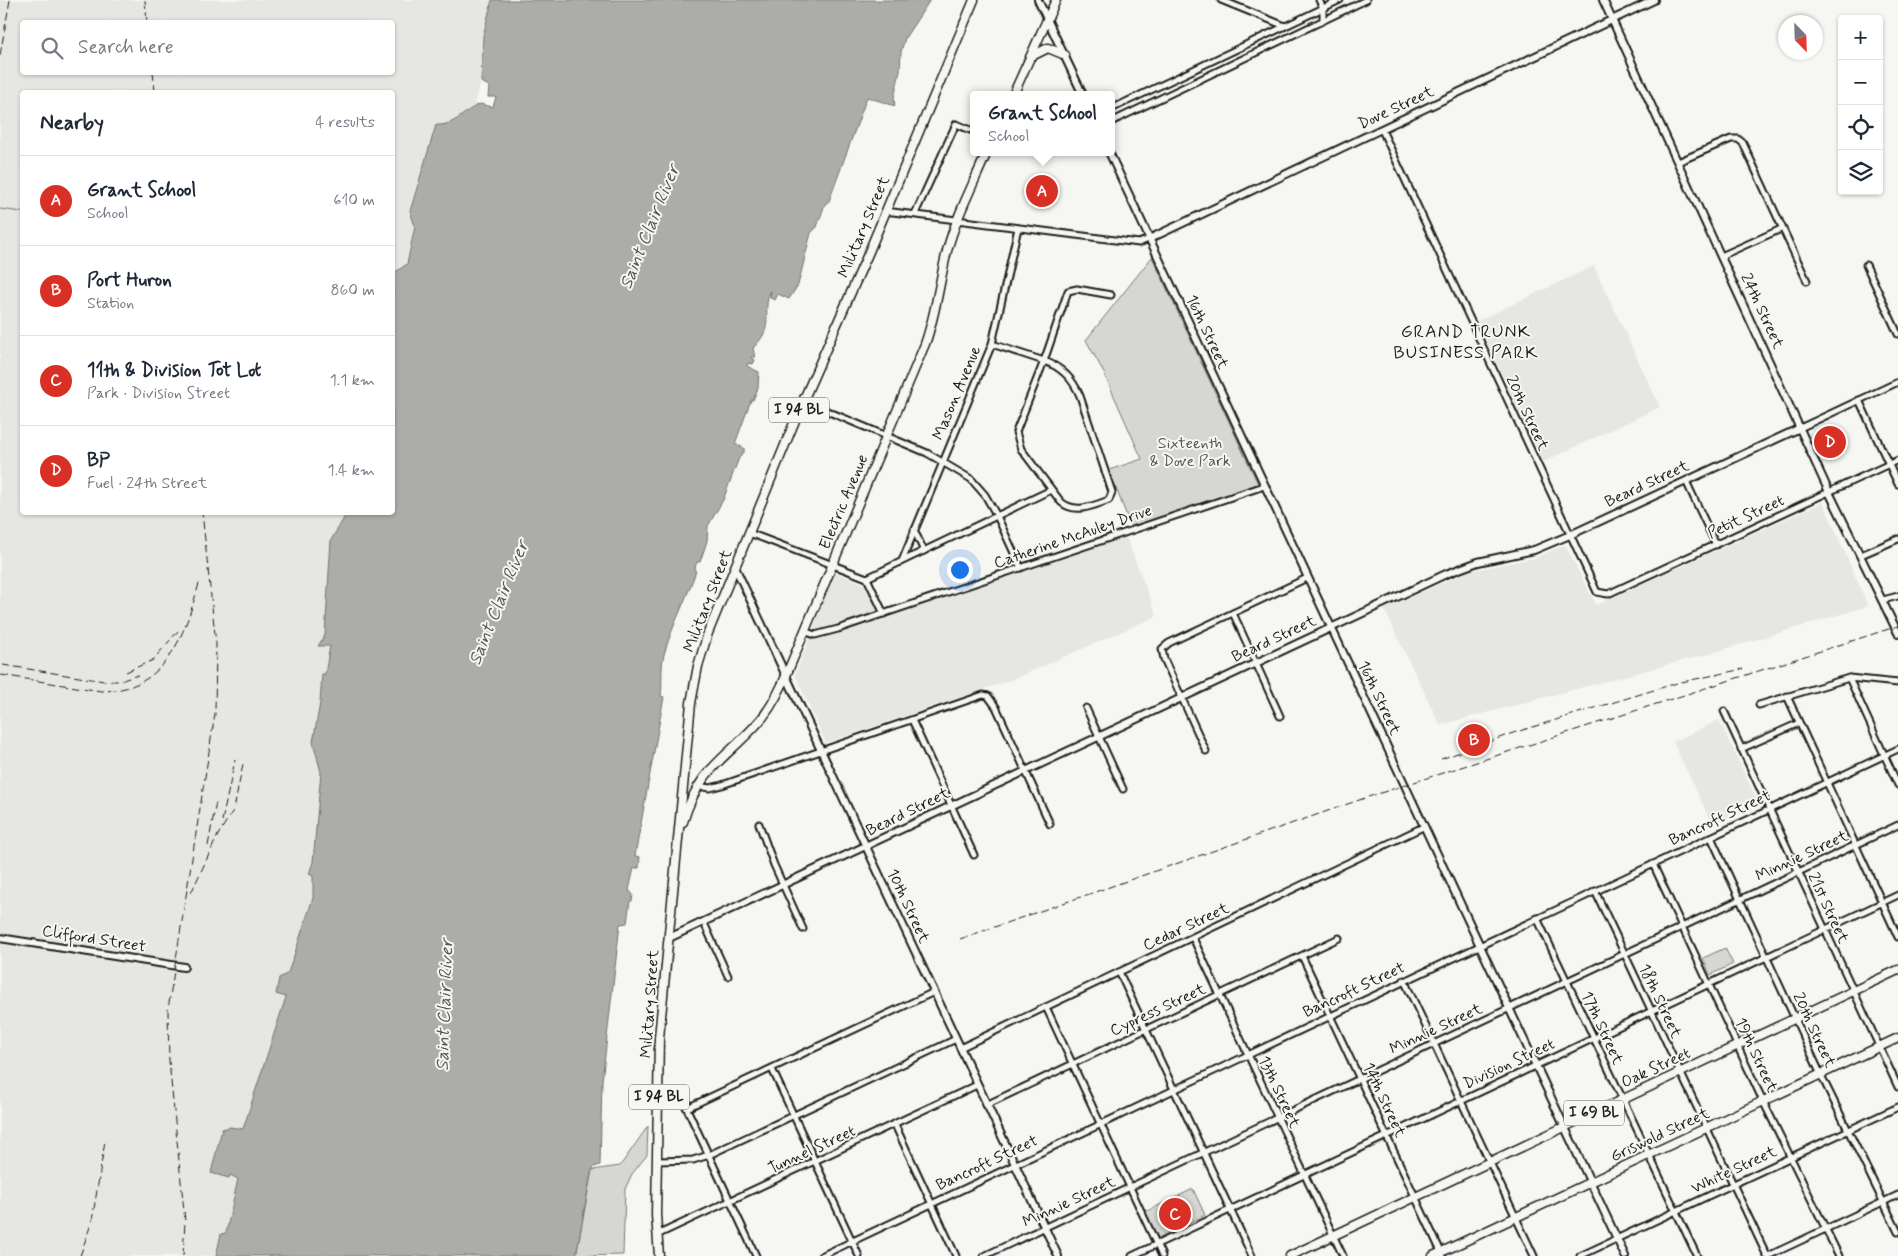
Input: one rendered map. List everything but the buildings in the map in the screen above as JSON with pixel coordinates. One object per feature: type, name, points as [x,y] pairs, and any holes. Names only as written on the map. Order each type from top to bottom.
[{"type":"main road","name":"Military Street","points":[[659,1256],[657,1235],[659,1038],[683,776],[691,703],[698,666],[708,633],[803,401],[974,0]]},
{"type":"main road","points":[[1015,91],[1056,0]]},
{"type":"main road","points":[[1030,57],[1048,48],[1066,55]]},
{"type":"main road","name":"Electric Avenue","points":[[679,836],[688,806],[697,788],[714,764],[764,716],[787,675],[933,324],[947,252],[958,220],[985,156]]},
{"type":"main road","points":[[683,776],[686,783],[697,788]]},
{"type":"main road","name":"Oak Street","points":[[1290,1256],[1898,970]]},
{"type":"main road","name":"Griswold Street","points":[[1433,1256],[1443,1254],[1515,1218],[1898,1038]]},
{"type":"street","points":[[1038,0],[1066,55],[1081,91]]},
{"type":"street","points":[[1221,0],[1285,26]]},
{"type":"street","points":[[1319,0],[1323,8],[1323,20]]},
{"type":"street","points":[[1115,107],[1340,0]]},
{"type":"street","points":[[1115,120],[1366,0]]},
{"type":"street","name":"24th Street","points":[[1603,0],[1800,428],[1862,554],[1898,633]]},
{"type":"street","name":"Dove Street","points":[[1149,239],[1654,0]]},
{"type":"street","points":[[915,214],[956,124],[970,130]]},
{"type":"street","name":"20th Street","points":[[1382,130],[1594,588],[1603,594]]},
{"type":"street","points":[[1678,162],[1726,141],[1738,139],[1745,145],[1781,229],[1807,281]]},
{"type":"street","name":"16th Street","points":[[1111,156],[1625,1256]]},
{"type":"street","points":[[885,211],[1139,243],[1149,239]]},
{"type":"street","name":"Mason Avenue","points":[[902,561],[992,344],[1018,228]]},
{"type":"street","points":[[1722,256],[1781,229]]},
{"type":"street","points":[[1866,265],[1898,334]]},
{"type":"street","points":[[992,344],[1044,362],[1063,371],[1077,388],[1112,496],[1108,500],[1094,505],[1071,508],[1060,502],[1021,449],[1016,437],[1017,425],[1044,362],[1063,299],[1068,291],[1077,289],[1110,294]]},
{"type":"street","name":"Beard Street","points":[[669,938],[704,924],[1330,627],[1466,566],[1534,550],[1570,535],[1898,382]]},
{"type":"street","points":[[1859,400],[1898,484]]},
{"type":"street","points":[[803,401],[927,453],[971,479],[997,516],[1021,568]]},
{"type":"street","name":"Petit Street","points":[[1603,594],[1608,594],[1716,545],[1898,460]]},
{"type":"street","points":[[1686,481],[1716,545]]},
{"type":"street","name":"Catherine McAuley Drive","points":[[804,631],[814,635],[884,614],[1264,486]]},
{"type":"street","points":[[749,533],[867,578],[1051,490]]},
{"type":"street","points":[[914,530],[924,551]]},
{"type":"street","points":[[1862,554],[1898,539]]},
{"type":"street","name":"10th Street","points":[[735,567],[823,751],[986,1105],[1058,1256]]},
{"type":"street","points":[[867,578],[884,614]]},
{"type":"street","points":[[1206,751],[1161,653],[1163,647],[1307,578]]},
{"type":"street","points":[[1883,600],[1898,596]]},
{"type":"street","points":[[1233,613],[1280,716]]},
{"type":"street","points":[[1849,678],[1898,785]]},
{"type":"street","points":[[1758,705],[1849,678],[1898,683]]},
{"type":"street","points":[[697,788],[714,787],[977,697],[988,696],[996,707],[1050,824]]},
{"type":"street","points":[[1787,696],[1898,937]]},
{"type":"street","points":[[1086,708],[1123,789]]},
{"type":"street","name":"21st Street","points":[[1724,711],[1768,810],[1898,1087]]},
{"type":"street","points":[[912,720],[974,855]]},
{"type":"street","points":[[1741,750],[1799,723]]},
{"type":"street","name":"Bancroft Street","points":[[821,1256],[1174,1088],[1898,749]]},
{"type":"street","points":[[759,824],[783,886],[803,928]]},
{"type":"street","name":"Minnie Street","points":[[984,1256],[1898,825]]},
{"type":"street","name":"Cedar Street","points":[[960,1048],[1423,827]]},
{"type":"street","name":"20th Street","points":[[1711,837],[1766,957],[1898,1232]]},
{"type":"street","name":"19th Street","points":[[1653,864],[1763,1102],[1839,1256]]},
{"type":"street","name":"18th Street","points":[[1595,891],[1679,1073],[1768,1256]]},
{"type":"street","name":"Division Street","points":[[1132,1256],[1898,895]]},
{"type":"street","name":"17th Street","points":[[1537,918],[1696,1256]]},
{"type":"street","points":[[704,924],[728,976]]},
{"type":"street","name":"Clifford Street","points":[[0,938],[184,967]]},
{"type":"street","name":"13th Street","points":[[1193,938],[1343,1256]]},
{"type":"street","name":"Cypress Street","points":[[986,1105],[1339,938]]},
{"type":"street","name":"14th Street","points":[[1302,956],[1443,1254]]},
{"type":"street","points":[[1119,972],[1252,1256]]},
{"type":"street","points":[[1404,980],[1534,1256]]},
{"type":"street","points":[[687,1108],[934,992]]},
{"type":"street","points":[[1046,1007],[1162,1256]]},
{"type":"street","points":[[658,1161],[693,1160],[709,1155],[956,1039]]},
{"type":"street","points":[[772,1069],[859,1256]]},
{"type":"street","name":"Tunnel Street","points":[[657,1235],[896,1125],[977,1085]]},
{"type":"street","points":[[681,1096],[756,1256]]},
{"type":"street","name":"White Street","points":[[1580,1256],[1898,1107]]},
{"type":"street","points":[[896,1125],[956,1256]]},
{"type":"street","points":[[1768,1256],[1898,1195]]},
{"type":"shaded area","points":[[0,0],[492,0],[483,36],[481,82],[474,106],[457,121],[444,125],[410,211],[415,226],[407,264],[395,273],[395,90],[20,90],[20,515],[346,515],[331,540],[325,635],[318,645],[331,645],[324,674],[322,674],[319,759],[321,772],[313,862],[310,874],[313,876],[313,898],[291,959],[286,997],[243,1130],[230,1127],[229,1175],[238,1179],[226,1233],[221,1234],[216,1256],[0,1256]]},
{"type":"shaded area","points":[[1594,266],[1660,407],[1543,462],[1477,321]]},
{"type":"shaded area","points":[[1823,502],[1868,606],[1712,653],[1440,725],[1384,609],[1469,571],[1535,558],[1565,545],[1596,605]]},
{"type":"shaded area","points":[[1126,537],[1157,616],[1011,680],[826,743],[795,675],[835,572],[864,584],[881,616]]},
{"type":"shaded area","points":[[1719,720],[1759,804],[1713,826],[1673,742]]},
{"type":"green space","name":"Sixteenth & Dove Park","points":[[1152,257],[1258,484],[1131,527],[1109,470],[1142,459],[1103,371],[1086,340]]},
{"type":"green space","points":[[1725,948],[1733,964],[1710,975],[1703,958]]},
{"type":"green space","points":[[648,1126],[647,1155],[632,1174],[625,1189],[623,1255],[576,1256],[592,1170],[620,1166]]},
{"type":"green space","points":[[1193,1189],[1205,1215],[1158,1238],[1145,1212]]},
{"type":"water","name":"Saint Clair River","points":[[492,0],[930,0],[905,38],[894,98],[895,106],[867,97],[829,201],[825,204],[817,227],[811,233],[798,285],[789,299],[778,294],[775,300],[770,298],[771,290],[768,298],[764,333],[753,348],[755,358],[752,356],[751,358],[755,360],[753,364],[748,363],[747,366],[759,372],[758,388],[753,400],[751,400],[735,444],[744,448],[744,453],[739,458],[723,500],[708,526],[707,541],[700,562],[697,562],[694,570],[696,571],[665,651],[661,696],[664,697],[635,856],[640,857],[639,868],[634,868],[629,890],[633,895],[632,901],[630,901],[627,923],[620,924],[602,1081],[600,1165],[594,1167],[591,1173],[576,1256],[216,1256],[221,1234],[226,1233],[238,1179],[230,1175],[229,1178],[211,1173],[222,1129],[230,1127],[243,1129],[286,997],[276,994],[279,978],[288,973],[313,898],[313,876],[309,874],[313,862],[321,772],[313,742],[320,703],[322,674],[325,674],[330,646],[318,646],[325,635],[331,540],[346,515],[395,515],[395,273],[407,264],[415,226],[410,211],[436,125],[443,125],[454,121],[480,104],[493,107],[496,97],[488,97],[489,86],[481,82],[483,36]]},
{"type":"waterway","points":[[0,209],[20,212]]},
{"type":"railway","points":[[0,55],[10,0]]},
{"type":"railway","points":[[145,0],[147,20]]},
{"type":"railway","points":[[153,75],[155,90]]},
{"type":"railway","points":[[183,1256],[185,1221],[169,1061],[168,1009],[215,714],[216,644],[202,515]]},
{"type":"railway","points":[[1,675],[101,691],[124,688],[143,681],[158,670],[180,638],[188,620],[200,580]]},
{"type":"railway","points":[[960,939],[1365,798],[1898,626]]},
{"type":"railway","points":[[126,672],[153,660],[178,631]]},
{"type":"railway","points":[[3,665],[104,681],[120,681],[138,675]]},
{"type":"railway","points":[[1441,759],[1513,733],[1677,683],[1743,669]]},
{"type":"railway","points":[[222,821],[235,760]]},
{"type":"railway","points":[[191,893],[218,835],[234,809],[243,764]]},
{"type":"railway","points":[[208,846],[216,802]]},
{"type":"railway","points":[[80,1256],[92,1221],[105,1141]]},
{"type":"place","name":"Grant School","points":[[1042,191]]},
{"type":"place","name":"BP","points":[[1830,442]]},
{"type":"place","name":"Port Huron","points":[[1474,740]]},
{"type":"place","name":"11th & Division Tot Lot","points":[[1175,1214]]},
{"type":"district","name":"GRAND TRUNK BUSINESS PARK","points":[[1466,342]]}]
